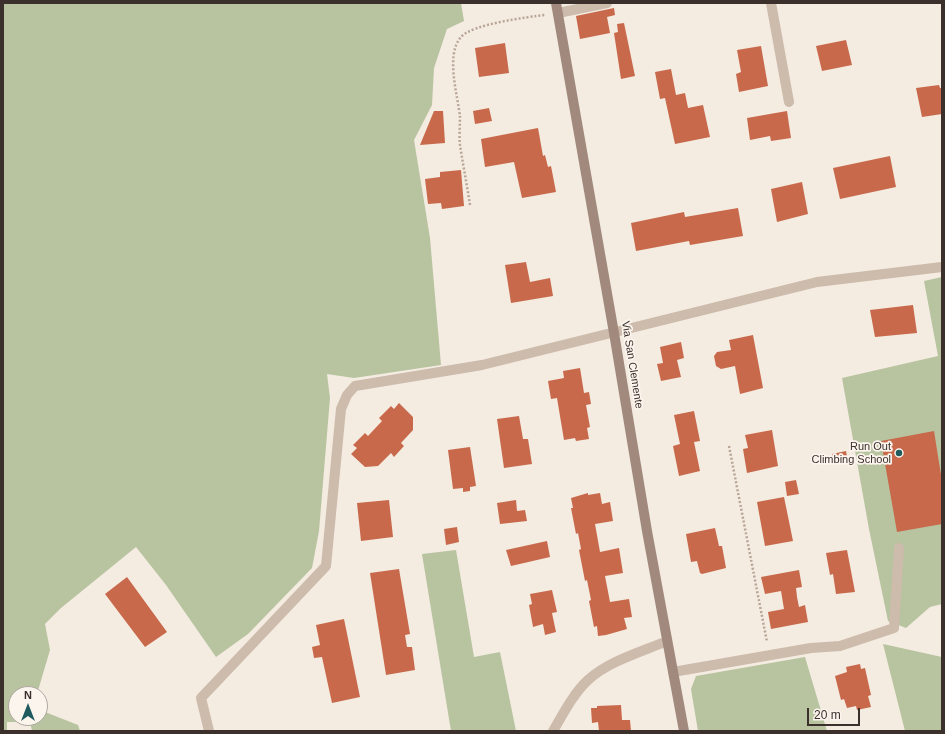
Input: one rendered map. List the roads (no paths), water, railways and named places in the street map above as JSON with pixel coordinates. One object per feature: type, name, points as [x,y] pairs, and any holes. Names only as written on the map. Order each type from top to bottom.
[{"type":"street","points":[[557,8],[607,3]]},
{"type":"street","points":[[770,3],[789,102]]},
{"type":"street","name":"Via San Clemente","points":[[557,8],[647,532],[684,731]]},
{"type":"street","points":[[209,731],[201,698],[326,566],[341,409],[347,395],[355,386],[482,366],[817,282],[942,267]]},
{"type":"street","points":[[673,672],[770,654],[811,648],[840,646],[894,628],[898,548]]},
{"type":"street","points":[[553,731],[572,699],[588,680],[615,662],[667,641]]},
{"type":"place","name":"Run Out Climbing School","points":[[899,453]]}]
